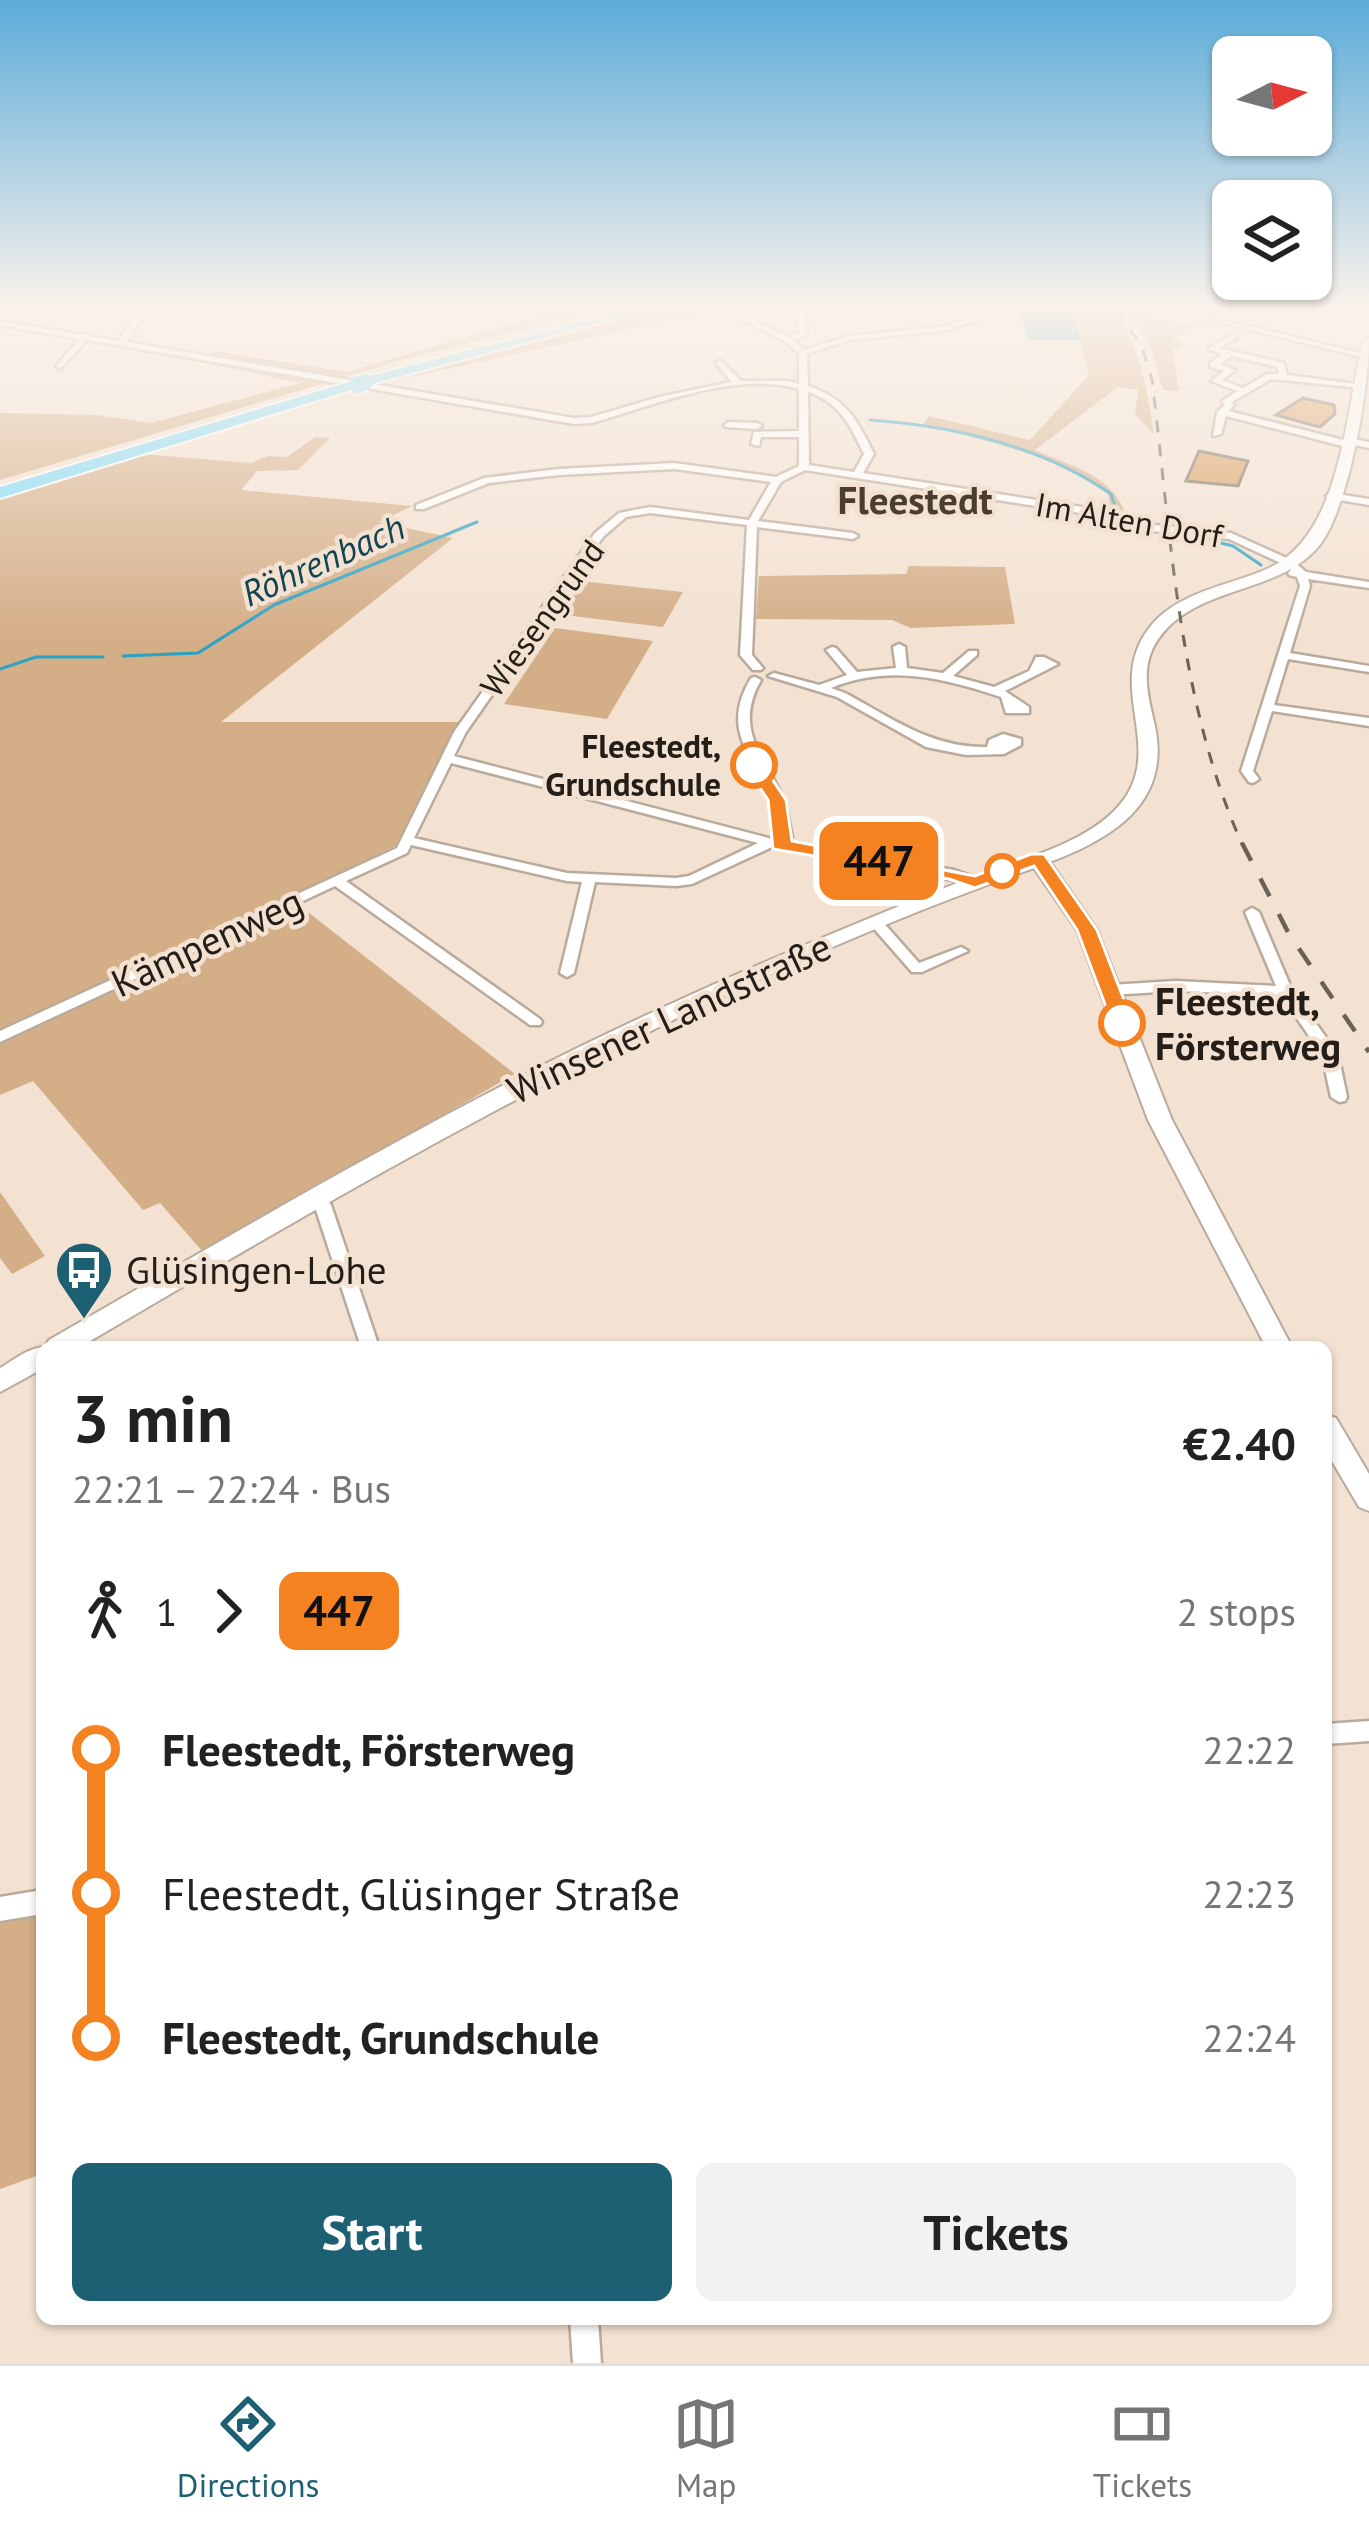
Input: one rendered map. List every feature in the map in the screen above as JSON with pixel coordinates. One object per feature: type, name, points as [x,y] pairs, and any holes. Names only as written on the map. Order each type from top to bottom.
[{"type":"highway","points":[[0,484],[220,420]]},
{"type":"highway","points":[[0,493],[231,420]]},
{"type":"street","points":[[756,435],[757,420]]},
{"type":"street","points":[[756,674],[746,655],[752,523],[777,480],[804,466],[804,420]]},
{"type":"street","points":[[856,477],[869,454],[857,420]]},
{"type":"street","points":[[1216,434],[1221,420]]},
{"type":"street","points":[[1266,420],[1369,445]]},
{"type":"street","points":[[1369,425],[1352,423],[1316,540],[1285,565],[1302,577],[1369,585]]},
{"type":"street","points":[[729,425],[756,435],[805,434]]},
{"type":"street","points":[[420,507],[487,480],[559,472],[674,466],[777,480]]},
{"type":"street","name":"Im Alten Dorf","points":[[804,466],[1088,512],[1144,527],[1225,535],[1285,565]]},
{"type":"street","points":[[1331,496],[1369,502]]},
{"type":"street","name":"Wiesengrund","points":[[409,841],[446,758],[599,535],[623,515],[650,510],[752,523]]},
{"type":"street","points":[[752,523],[853,536]]},
{"type":"street","name":"Winsener Landstraße","points":[[68,1341],[562,1061],[876,922],[1106,827],[1140,791],[1151,755],[1138,673],[1148,641],[1161,624],[1193,601],[1285,565]]},
{"type":"street","points":[[1253,779],[1247,771],[1305,586],[1302,577]]},
{"type":"street","points":[[899,647],[902,671]]},
{"type":"street","points":[[832,650],[854,676]]},
{"type":"street","points":[[946,675],[973,653]]},
{"type":"street","points":[[1282,655],[1368,671]]},
{"type":"street","points":[[822,688],[854,676],[902,671],[946,675],[1000,693],[1034,670]]},
{"type":"street","points":[[756,674],[822,688],[929,744],[993,750]]},
{"type":"street","points":[[409,841],[589,879],[692,880],[775,844],[785,837],[777,800],[746,744],[745,694],[756,674]]},
{"type":"street","points":[[1266,707],[1369,722]]},
{"type":"street","points":[[446,758],[775,844],[954,874],[975,882]]},
{"type":"street","name":"Kämpenweg","points":[[0,1037],[338,882],[402,850],[409,841]]},
{"type":"street","points":[[1037,858],[1087,930],[1179,1163],[1276,1341]]},
{"type":"street","points":[[567,974],[589,879]]},
{"type":"street","points":[[338,882],[535,1022]]},
{"type":"street","points":[[1252,913],[1285,991],[1330,1054],[1339,1097]]},
{"type":"street","points":[[876,922],[916,969],[961,951]]},
{"type":"street","points":[[1110,990],[1176,986],[1285,991]]},
{"type":"street","points":[[317,1198],[323,1204],[368,1341]]},
{"type":"street","points":[[0,1381],[36,1360]]},
{"type":"street","points":[[1332,1436],[1369,1499]]},
{"type":"street","points":[[1332,1734],[1369,1731]]},
{"type":"street","points":[[0,1909],[36,1903]]},
{"type":"street","points":[[584,2325],[587,2363]]},
{"type":"shaded area","points":[[0,420],[200,420],[0,480]]},
{"type":"shaded area","points":[[947,420],[1030,440],[1048,420],[1074,420],[1035,450],[1101,481],[1126,516],[1112,513],[1108,494],[1067,469],[923,424]]},
{"type":"shaded area","points":[[315,437],[330,438],[298,470],[257,471],[241,490],[412,506],[379,522],[453,538],[221,722],[460,722],[403,842],[290,898],[515,1074],[203,1252],[160,1203],[143,1210],[33,1081],[0,1095],[0,498],[141,454],[251,463],[268,456],[287,457]]},
{"type":"shaded area","points":[[909,566],[1005,567],[1015,624],[911,628],[892,620],[756,619],[759,576],[906,574]]},
{"type":"shaded area","points":[[580,581],[683,592],[663,627],[556,614]]},
{"type":"shaded area","points":[[555,628],[653,641],[607,719],[504,704]]},
{"type":"shaded area","points":[[0,1192],[45,1256],[12,1274],[0,1258]]},
{"type":"shaded area","points":[[36,1917],[36,2176],[0,2189],[0,1923]]},
{"type":"building","points":[[1295,420],[1328,420],[1320,427]]},
{"type":"building","points":[[1199,451],[1248,461],[1238,486],[1186,481]]},
{"type":"waterway","name":"Röhrenbach","points":[[872,420],[965,433],[1026,451],[1111,494],[1119,517]]},
{"type":"waterway","name":"Röhrenbach","points":[[123,656],[198,653],[274,605],[477,522]]},
{"type":"waterway","name":"Röhrenbach","points":[[1185,534],[1233,546],[1261,565]]},
{"type":"waterway","name":"Röhrenbach","points":[[0,669],[36,657],[103,657]]},
{"type":"railway","points":[[1157,420],[1191,677],[1221,791],[1243,846]]},
{"type":"railway","points":[[1242,843],[1289,934],[1369,1052]]},
{"type":"bus line","name":"447","points":[[754,765],[777,800],[785,837],[780,845],[954,874],[975,882],[1037,858],[1087,930],[1122,1023]]},
{"type":"place","name":"Fleestedt, Grundschule","points":[[754,765]]},
{"type":"place","name":"Fleestedt, Försterweg","points":[[1122,1023]]},
{"type":"place","name":"Glüsingen-Lohe","points":[[84,1321]]},
{"type":"district","name":"Fleestedt","points":[[915,500]]}]
